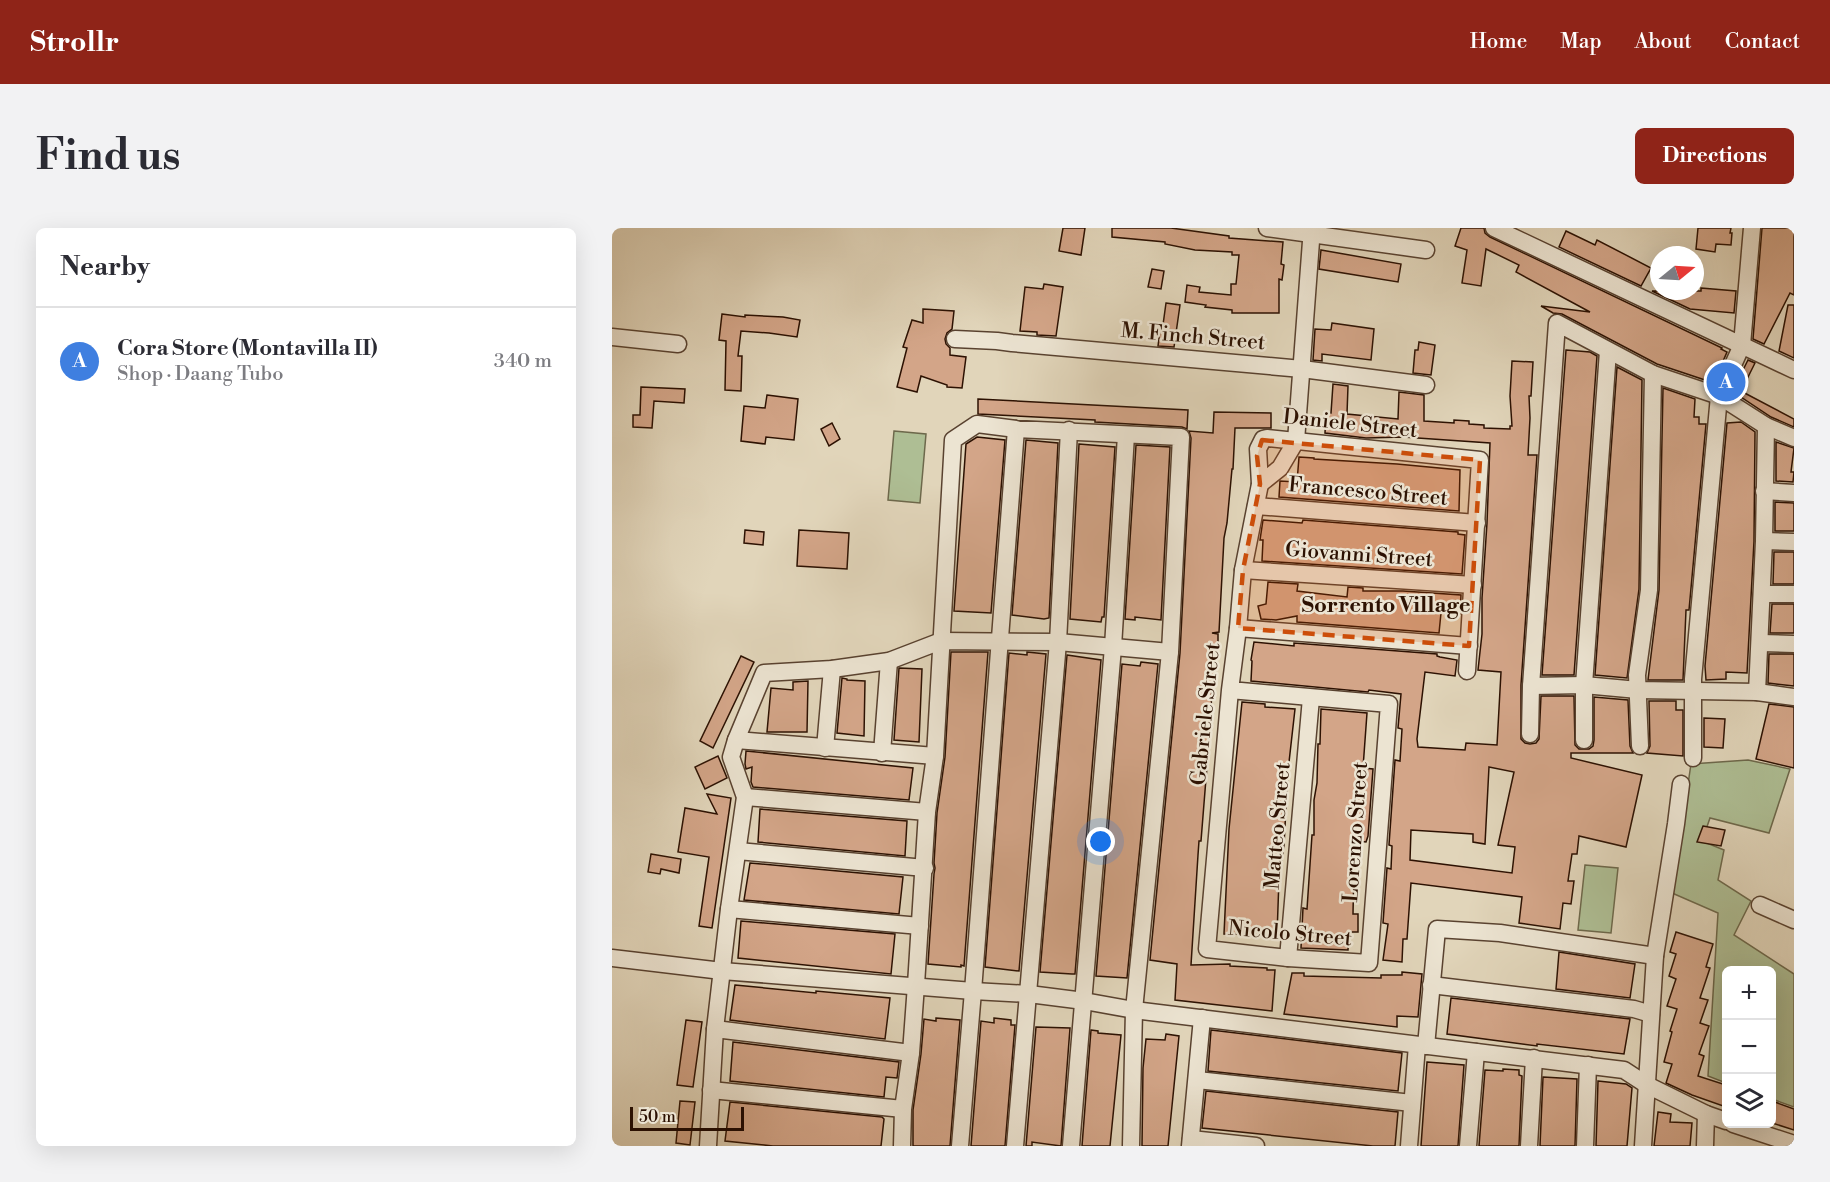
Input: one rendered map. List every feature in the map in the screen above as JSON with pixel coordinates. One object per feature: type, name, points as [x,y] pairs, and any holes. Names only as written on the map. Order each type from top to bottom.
[{"type":"street","points":[[1267,228],[1311,231],[1426,250]]},
{"type":"street","points":[[1494,228],[1794,370]]},
{"type":"street","points":[[1693,758],[1693,679],[1719,396],[1742,345],[1752,228]]},
{"type":"street","points":[[1260,484],[1280,468],[1296,438],[1311,231]]},
{"type":"street","points":[[1530,734],[1557,323],[1653,374],[1719,396],[1766,426],[1794,438]]},
{"type":"street","points":[[612,337],[678,344]]},
{"type":"street","name":"M. Finch Street","points":[[955,339],[997,340],[1012,344],[1302,369],[1426,385]]},
{"type":"street","points":[[1584,740],[1584,685],[1608,351]]},
{"type":"street","points":[[1640,746],[1637,675],[1649,590],[1653,374]]},
{"type":"street","points":[[902,1146],[903,1109],[911,1053],[925,868],[927,813],[935,756],[953,440],[977,424],[1016,429],[1180,437],[1170,652],[1134,1010],[1131,1146]]},
{"type":"street","points":[[1757,692],[1761,644],[1766,426]]},
{"type":"street","points":[[960,1146],[1016,429]]},
{"type":"street","points":[[1016,1146],[1058,642],[1069,430]]},
{"type":"street","points":[[1071,1146],[1113,647],[1126,435]]},
{"type":"street","name":"Daniele Street","points":[[1260,484],[1258,449],[1262,440],[1267,438],[1296,438],[1480,460],[1476,524]]},
{"type":"street","name":"Gabriele Street","points":[[1207,949],[1243,570],[1260,484]]},
{"type":"street","points":[[1764,491],[1794,493]]},
{"type":"street","name":"Francesco Street","points":[[1256,506],[1476,524]]},
{"type":"street","points":[[1467,671],[1476,524]]},
{"type":"street","points":[[1764,541],[1794,542]]},
{"type":"street","name":"Giovanni Street","points":[[1243,570],[1473,585]]},
{"type":"street","points":[[1762,594],[1794,594]]},
{"type":"street","points":[[1238,628],[1469,646]]},
{"type":"street","points":[[708,1146],[715,1029],[745,797],[731,757],[764,673],[832,669],[889,661],[941,641],[1058,642],[1170,652]]},
{"type":"street","points":[[1761,644],[1794,644]]},
{"type":"street","points":[[882,753],[889,661]]},
{"type":"street","points":[[825,748],[832,669]]},
{"type":"street","points":[[1532,686],[1584,685],[1638,690],[1757,692],[1794,697]]},
{"type":"street","points":[[1230,690],[1311,698]]},
{"type":"street","name":"Lorenzo Street","points":[[1311,698],[1389,704],[1369,963]]},
{"type":"street","name":"Matteo Street","points":[[1288,957],[1311,698]]},
{"type":"street","points":[[736,740],[935,756]]},
{"type":"street","points":[[1643,1146],[1654,956],[1681,783]]},
{"type":"street","points":[[745,797],[927,813]]},
{"type":"street","points":[[738,851],[925,868]]},
{"type":"street","points":[[1760,905],[1794,920]]},
{"type":"street","points":[[729,909],[920,926]]},
{"type":"street","points":[[1409,1146],[1412,1103],[1431,985],[1437,928],[1500,933],[1654,956]]},
{"type":"street","name":"Nicolo Street","points":[[1207,949],[1369,963]]},
{"type":"street","points":[[612,958],[722,971],[1029,994],[1134,1010],[1624,1070],[1647,1085],[1722,1120]]},
{"type":"street","points":[[1431,985],[1634,1009],[1651,1014]]},
{"type":"street","points":[[1202,1018],[1191,1142],[1256,1146]]},
{"type":"street","points":[[715,1029],[911,1053]]},
{"type":"street","points":[[1468,1146],[1476,1052]]},
{"type":"street","points":[[1529,1146],[1534,1058]]},
{"type":"street","points":[[1585,1146],[1588,1065]]},
{"type":"street","points":[[1197,1080],[1412,1103]]},
{"type":"street","points":[[711,1090],[903,1109]]},
{"type":"street","points":[[1705,1146],[1706,1114]]},
{"type":"street","points":[[1740,1128],[1762,1140],[1794,1144]]},
{"type":"highlighted area","points":[[1262,440],[1480,460],[1469,646],[1238,628],[1243,570],[1260,484],[1257,456]]},
{"type":"green space","points":[[894,431],[926,434],[920,503],[888,500]]},
{"type":"green space","points":[[1748,760],[1790,769],[1769,833],[1710,818],[1702,841],[1724,850],[1718,880],[1751,901],[1734,935],[1794,974],[1794,1107],[1776,1100],[1776,966],[1722,966],[1722,1081],[1708,1076],[1718,913],[1672,893],[1691,764]]},
{"type":"green space","points":[[1585,865],[1618,868],[1611,933],[1578,930]]},
{"type":"building","points":[[1063,228],[1085,228],[1081,255],[1059,251]]},
{"type":"building","points":[[1112,228],[1171,228],[1229,236],[1229,238],[1283,242],[1281,264],[1284,265],[1282,280],[1279,279],[1279,313],[1232,313],[1232,310],[1185,302],[1187,285],[1200,287],[1199,292],[1231,295],[1231,284],[1236,284],[1239,255],[1232,255],[1232,252],[1195,250],[1165,244],[1165,242],[1112,237]]},
{"type":"building","points":[[1461,228],[1484,228],[1485,233],[1490,237],[1722,348],[1727,352],[1720,368],[1716,366],[1708,381],[1657,364],[1562,314],[1553,313],[1541,306],[1590,312],[1516,272],[1519,265],[1486,249],[1481,286],[1462,283],[1467,250],[1455,246]]},
{"type":"building","points":[[1698,228],[1731,228],[1731,245],[1716,244],[1715,252],[1704,250],[1704,246],[1696,246]]},
{"type":"building","points":[[1762,228],[1794,228],[1794,295],[1790,293],[1764,344],[1753,339]]},
{"type":"building","points":[[1566,231],[1595,245],[1597,240],[1650,267],[1650,270],[1641,286],[1559,247]]},
{"type":"building","points":[[1321,250],[1401,264],[1398,282],[1319,269]]},
{"type":"building","points":[[1152,269],[1164,271],[1161,289],[1148,287]]},
{"type":"building","points":[[1044,284],[1063,287],[1056,336],[1020,331],[1025,287],[1043,289]]},
{"type":"building","points":[[1704,288],[1736,291],[1734,313],[1690,309],[1671,300],[1704,300]]},
{"type":"building","points":[[1166,303],[1180,305],[1174,347],[1158,346]]},
{"type":"building","points":[[1788,305],[1794,305],[1794,358],[1779,351]]},
{"type":"building","points":[[923,309],[954,311],[952,329],[947,333],[945,339],[950,348],[950,355],[966,357],[962,388],[947,387],[947,385],[921,376],[917,392],[897,387],[907,348],[903,347],[912,320],[923,323]]},
{"type":"building","points":[[722,314],[800,320],[797,337],[741,331],[738,356],[742,356],[741,391],[725,390],[726,341],[719,340]]},
{"type":"building","points":[[1332,323],[1374,329],[1371,360],[1322,354],[1322,361],[1313,360],[1315,329],[1331,330]]},
{"type":"building","points":[[1419,342],[1435,345],[1431,375],[1413,373],[1415,350],[1418,350]]},
{"type":"building","points":[[1566,350],[1590,352],[1597,356],[1574,675],[1542,675]]},
{"type":"building","points":[[1748,360],[1755,363],[1746,381],[1739,378]]},
{"type":"building","points":[[1512,361],[1533,362],[1531,396],[1529,396],[1528,455],[1537,455],[1521,685],[1521,739],[1530,744],[1536,743],[1539,739],[1541,696],[1574,696],[1575,745],[1579,749],[1589,749],[1593,746],[1594,697],[1628,700],[1630,746],[1633,753],[1571,753],[1571,758],[1642,775],[1626,847],[1579,836],[1577,854],[1572,854],[1568,881],[1574,881],[1571,904],[1563,903],[1560,929],[1519,923],[1522,897],[1411,883],[1407,939],[1403,939],[1402,962],[1383,960],[1388,924],[1383,923],[1387,868],[1391,869],[1392,846],[1389,845],[1395,760],[1400,761],[1402,729],[1398,728],[1401,694],[1251,681],[1254,642],[1437,654],[1440,657],[1457,660],[1455,676],[1425,672],[1418,747],[1465,750],[1466,743],[1497,745],[1501,672],[1478,670],[1482,634],[1490,443],[1403,437],[1366,438],[1325,433],[1326,413],[1331,413],[1333,384],[1348,386],[1347,414],[1398,419],[1399,392],[1424,395],[1424,421],[1454,423],[1454,420],[1469,421],[1469,424],[1484,425],[1484,428],[1510,429],[1512,426],[1510,396]],"holes":[[[1489,767],[1514,772],[1498,845],[1515,847],[1512,873],[1410,860],[1411,830],[1473,834],[1473,842],[1485,844]]]},
{"type":"building","points":[[1617,367],[1642,380],[1639,589],[1627,678],[1595,675]]},
{"type":"building","points":[[641,387],[685,389],[684,403],[654,401],[652,428],[633,427],[633,415],[640,415]]},
{"type":"building","points":[[1663,388],[1695,399],[1694,417],[1699,417],[1699,424],[1706,424],[1689,610],[1686,610],[1683,680],[1648,680],[1659,590]]},
{"type":"building","points":[[1737,389],[1794,419],[1794,427],[1771,417],[1735,393]]},
{"type":"building","points":[[767,395],[798,399],[794,440],[766,437],[765,444],[741,441],[744,406],[765,408]]},
{"type":"building","points":[[978,399],[1188,410],[1187,429],[1095,422],[1095,420],[978,414]]},
{"type":"building","points":[[1214,412],[1271,413],[1271,428],[1235,428],[1233,469],[1224,538],[1219,632],[1212,633],[1218,634],[1218,647],[1215,675],[1212,675],[1211,716],[1201,841],[1199,841],[1191,965],[1230,964],[1230,966],[1275,970],[1272,1011],[1175,1000],[1177,964],[1150,960],[1180,653],[1191,438],[1189,431],[1213,433]]},
{"type":"building","points":[[1741,422],[1755,432],[1754,541],[1747,673],[1726,672],[1726,679],[1706,680],[1705,666],[1727,423]]},
{"type":"building","points":[[832,423],[840,439],[829,446],[821,429]]},
{"type":"building","points":[[977,437],[1005,440],[991,613],[954,611],[966,444]]},
{"type":"building","points":[[1026,440],[1058,443],[1049,618],[1044,619],[1012,615]]},
{"type":"building","points":[[1776,442],[1794,448],[1791,472],[1794,472],[1793,482],[1776,481]]},
{"type":"building","points":[[1079,444],[1115,447],[1104,617],[1101,622],[1070,619]]},
{"type":"building","points":[[1136,445],[1170,447],[1161,620],[1135,617],[1135,620],[1125,619]]},
{"type":"building","points":[[1299,457],[1460,470],[1459,511],[1279,497],[1280,481],[1297,482]]},
{"type":"building","points":[[1775,502],[1794,503],[1794,531],[1775,531]]},
{"type":"building","points":[[1263,520],[1302,523],[1303,520],[1458,532],[1458,534],[1465,535],[1462,574],[1262,561],[1263,540],[1260,540]]},
{"type":"building","points":[[745,530],[764,532],[763,545],[744,543]]},
{"type":"building","points":[[799,530],[849,533],[847,569],[797,566]]},
{"type":"building","points":[[1774,552],[1794,552],[1794,584],[1773,584]]},
{"type":"building","points":[[1268,582],[1298,584],[1297,591],[1347,597],[1348,587],[1363,588],[1363,591],[1461,595],[1460,614],[1441,613],[1439,633],[1297,622],[1297,616],[1276,620],[1261,619],[1258,606],[1266,604]]},
{"type":"building","points":[[1772,604],[1794,604],[1794,633],[1770,633]]},
{"type":"building","points":[[951,652],[988,652],[964,966],[961,965],[961,967],[928,964],[937,813],[945,757]]},
{"type":"building","points":[[1027,652],[1046,654],[1019,971],[985,967],[1009,653],[1027,655]]},
{"type":"building","points":[[1769,654],[1794,654],[1794,686],[1768,683]]},
{"type":"building","points":[[1067,655],[1101,660],[1075,974],[1040,972]]},
{"type":"building","points":[[741,656],[754,662],[713,748],[700,741]]},
{"type":"building","points":[[1141,662],[1158,664],[1127,978],[1096,976],[1122,664],[1140,666]]},
{"type":"building","points":[[899,668],[922,669],[919,742],[894,740]]},
{"type":"building","points":[[842,678],[865,681],[864,736],[837,733]]},
{"type":"building","points":[[808,681],[807,732],[767,732],[771,688],[793,690],[793,682]]},
{"type":"building","points":[[1649,701],[1676,701],[1676,710],[1683,710],[1683,756],[1647,753],[1650,746]]},
{"type":"building","points":[[1242,702],[1265,704],[1265,707],[1295,709],[1279,879],[1277,935],[1224,934],[1229,829]]},
{"type":"building","points":[[1769,704],[1794,707],[1794,768],[1756,759]]},
{"type":"building","points":[[1321,709],[1367,713],[1363,768],[1373,769],[1368,836],[1366,842],[1357,841],[1353,914],[1358,914],[1358,932],[1349,932],[1348,950],[1301,948],[1303,908],[1307,909],[1312,835],[1314,835],[1314,800]]},
{"type":"building","points":[[1704,718],[1725,719],[1723,748],[1704,747]]},
{"type":"building","points":[[746,751],[913,768],[909,800],[753,787],[752,767],[746,769],[745,764]]},
{"type":"building","points":[[718,756],[727,778],[705,789],[695,767]]},
{"type":"building","points":[[707,794],[731,798],[712,928],[699,926],[709,857],[678,852],[685,808],[717,814]]},
{"type":"building","points":[[760,809],[907,821],[905,856],[758,842]]},
{"type":"building","points":[[1703,826],[1725,830],[1721,846],[1697,842]]},
{"type":"building","points":[[651,854],[681,859],[679,873],[661,869],[660,874],[648,872]]},
{"type":"building","points":[[750,863],[903,877],[899,914],[744,900]]},
{"type":"building","points":[[741,921],[895,934],[891,974],[738,958]]},
{"type":"building","points":[[1676,932],[1713,944],[1706,967],[1710,968],[1700,998],[1708,1000],[1700,1023],[1709,1026],[1699,1054],[1704,1056],[1698,1076],[1722,1084],[1722,1106],[1666,1083],[1672,1064],[1664,1062],[1677,1009],[1667,1006],[1676,979],[1669,976],[1676,954],[1670,952]]},
{"type":"building","points":[[1559,952],[1635,964],[1630,998],[1556,989]]},
{"type":"building","points":[[1402,972],[1422,974],[1418,1017],[1397,1016],[1397,1027],[1284,1014],[1292,973],[1304,973],[1304,976],[1381,978],[1381,975],[1402,975]]},
{"type":"building","points":[[735,985],[890,998],[885,1039],[730,1020]]},
{"type":"building","points":[[1451,998],[1630,1019],[1624,1054],[1537,1044],[1537,1046],[1447,1034]]},
{"type":"building","points":[[936,1018],[960,1020],[950,1146],[913,1146],[913,1110],[924,1019],[936,1021]]},
{"type":"building","points":[[994,1018],[1011,1020],[1011,1025],[1015,1025],[1005,1146],[971,1146],[981,1021],[994,1023]]},
{"type":"building","points":[[686,1020],[702,1022],[693,1087],[677,1085]]},
{"type":"building","points":[[1036,1027],[1070,1028],[1061,1146],[1032,1142],[1032,1146],[1026,1146]]},
{"type":"building","points":[[1091,1030],[1098,1031],[1098,1033],[1121,1035],[1110,1146],[1082,1146]]},
{"type":"building","points":[[1211,1030],[1402,1053],[1398,1091],[1208,1071]]},
{"type":"building","points":[[1166,1034],[1179,1036],[1168,1146],[1142,1146],[1143,1068],[1146,1039],[1165,1040]]},
{"type":"building","points":[[733,1042],[899,1062],[897,1078],[886,1077],[884,1097],[730,1081]]},
{"type":"building","points":[[1427,1062],[1464,1065],[1458,1146],[1421,1146]]},
{"type":"building","points":[[1503,1069],[1519,1070],[1519,1075],[1522,1076],[1519,1146],[1479,1146],[1485,1070],[1503,1071]]},
{"type":"building","points":[[1543,1077],[1577,1079],[1575,1146],[1540,1146]]},
{"type":"building","points":[[1598,1081],[1626,1084],[1632,1088],[1627,1146],[1596,1146]]},
{"type":"building","points":[[1206,1091],[1398,1112],[1395,1146],[1373,1146],[1202,1128]]},
{"type":"building","points":[[680,1101],[695,1102],[690,1145],[676,1143]]},
{"type":"building","points":[[730,1102],[882,1117],[884,1119],[881,1146],[773,1146],[725,1141]]},
{"type":"building","points":[[1776,1102],[1794,1109],[1794,1130],[1776,1124]]},
{"type":"building","points":[[1658,1112],[1671,1114],[1670,1122],[1692,1123],[1690,1146],[1654,1146]]},
{"type":"place","name":"Cora Store (Montavilla II)","points":[[1726,382]]},
{"type":"district","name":"Sorrento Village","points":[[1386,605]]}]
